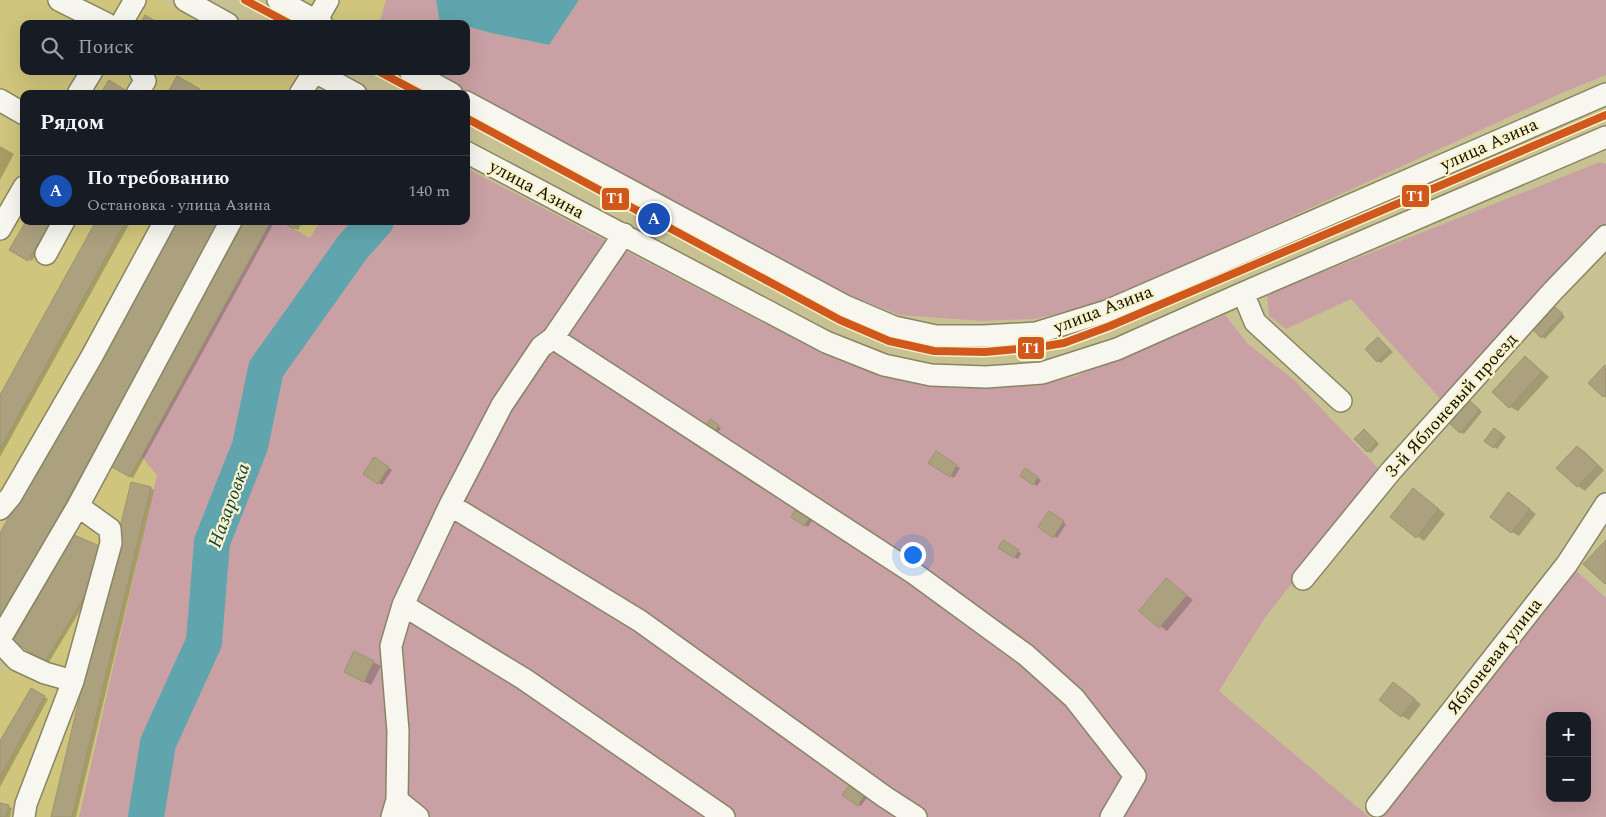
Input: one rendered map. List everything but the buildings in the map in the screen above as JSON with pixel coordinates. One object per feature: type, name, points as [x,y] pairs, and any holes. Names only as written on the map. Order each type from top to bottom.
[{"type":"street","points":[[59,0],[99,20]]},
{"type":"street","points":[[123,20],[135,0]]},
{"type":"street","points":[[185,0],[221,20]]},
{"type":"street","points":[[278,0],[315,20]]},
{"type":"street","points":[[320,20],[328,0]]},
{"type":"street","points":[[80,90],[90,75]]},
{"type":"street","points":[[139,90],[145,81],[142,75]]},
{"type":"street","points":[[302,90],[311,75]]},
{"type":"street","points":[[319,75],[348,90]]},
{"type":"street","points":[[417,75],[445,90]]},
{"type":"street","name":"улица Азина","points":[[470,104],[846,306],[894,327],[936,336],[984,336],[1036,333],[1107,311],[1606,94]]},
{"type":"street","points":[[0,100],[20,112]]},
{"type":"street","name":"улица Азина","points":[[470,154],[826,342],[884,365],[931,375],[986,377],[1042,373],[1117,349],[1606,137]]},
{"type":"street","points":[[0,230],[20,194]]},
{"type":"street","points":[[46,254],[62,225]]},
{"type":"street","points":[[0,509],[11,496],[92,356],[163,225]]},
{"type":"street","points":[[72,681],[46,673],[17,660],[0,640],[78,506],[229,225]]},
{"type":"street","points":[[418,817],[394,809],[398,731],[391,646],[403,605],[450,505],[502,405],[541,347],[554,338],[624,234]]},
{"type":"street","name":"3-й Яблоневый проезд","points":[[1303,579],[1390,471],[1552,292],[1606,236]]},
{"type":"street","points":[[1243,293],[1255,322],[1341,401]]},
{"type":"street","points":[[554,338],[915,574],[1026,655],[1074,698],[1135,776],[1111,817]]},
{"type":"street","name":"Яблоневая улица","points":[[1377,806],[1567,564],[1606,504]]},
{"type":"street","points":[[450,505],[640,621],[885,797],[916,817]]},
{"type":"street","points":[[24,817],[26,804],[72,681],[111,543],[110,529],[78,506]]},
{"type":"street","points":[[403,605],[524,679],[724,817]]},
{"type":"shaded area","points":[[0,0],[160,0],[195,20],[20,20],[20,75],[294,75],[320,90],[20,90],[20,225],[269,225],[141,456],[157,474],[79,817],[0,817],[0,677],[12,652],[0,645]]},
{"type":"shaded area","points":[[296,0],[386,0],[380,20],[332,20]]},
{"type":"shaded area","points":[[386,0],[436,0],[439,20],[380,20]]},
{"type":"shaded area","points":[[579,0],[1606,0],[1606,75],[1564,92],[1098,305],[1034,319],[982,321],[900,315],[844,293],[470,94],[470,90],[463,90],[435,75],[470,75],[470,27],[549,45]]},
{"type":"shaded area","points":[[1600,162],[1606,164],[1606,223],[1443,402],[1351,299],[1286,329],[1269,316],[1267,294]]},
{"type":"shaded area","points":[[470,170],[818,351],[858,368],[933,385],[1036,386],[1076,376],[1225,315],[1248,344],[1294,380],[1381,471],[1266,616],[1219,691],[1369,817],[79,817],[157,475],[141,456],[269,225],[287,225],[310,238],[318,225],[470,225]]},
{"type":"shaded area","points":[[287,225],[318,225],[310,238]]},
{"type":"shaded area","points":[[1572,567],[1606,598],[1606,817],[1383,817]]},
{"type":"water","points":[[436,0],[579,0],[549,45],[470,27],[470,20],[439,20]]},
{"type":"waterway","name":"Назаровка","points":[[146,817],[158,743],[204,642],[212,542],[250,446],[266,369],[352,248],[372,225]]},
{"type":"transit line","name":"T1","points":[[245,0],[282,20]]},
{"type":"transit line","name":"T1","points":[[385,75],[414,90]]},
{"type":"transit line","name":"T1","points":[[470,120],[840,320],[889,341],[934,351],[985,352],[1064,343],[1110,326],[1606,115]]},
{"type":"place","name":"По требованию","points":[[654,219]]}]
